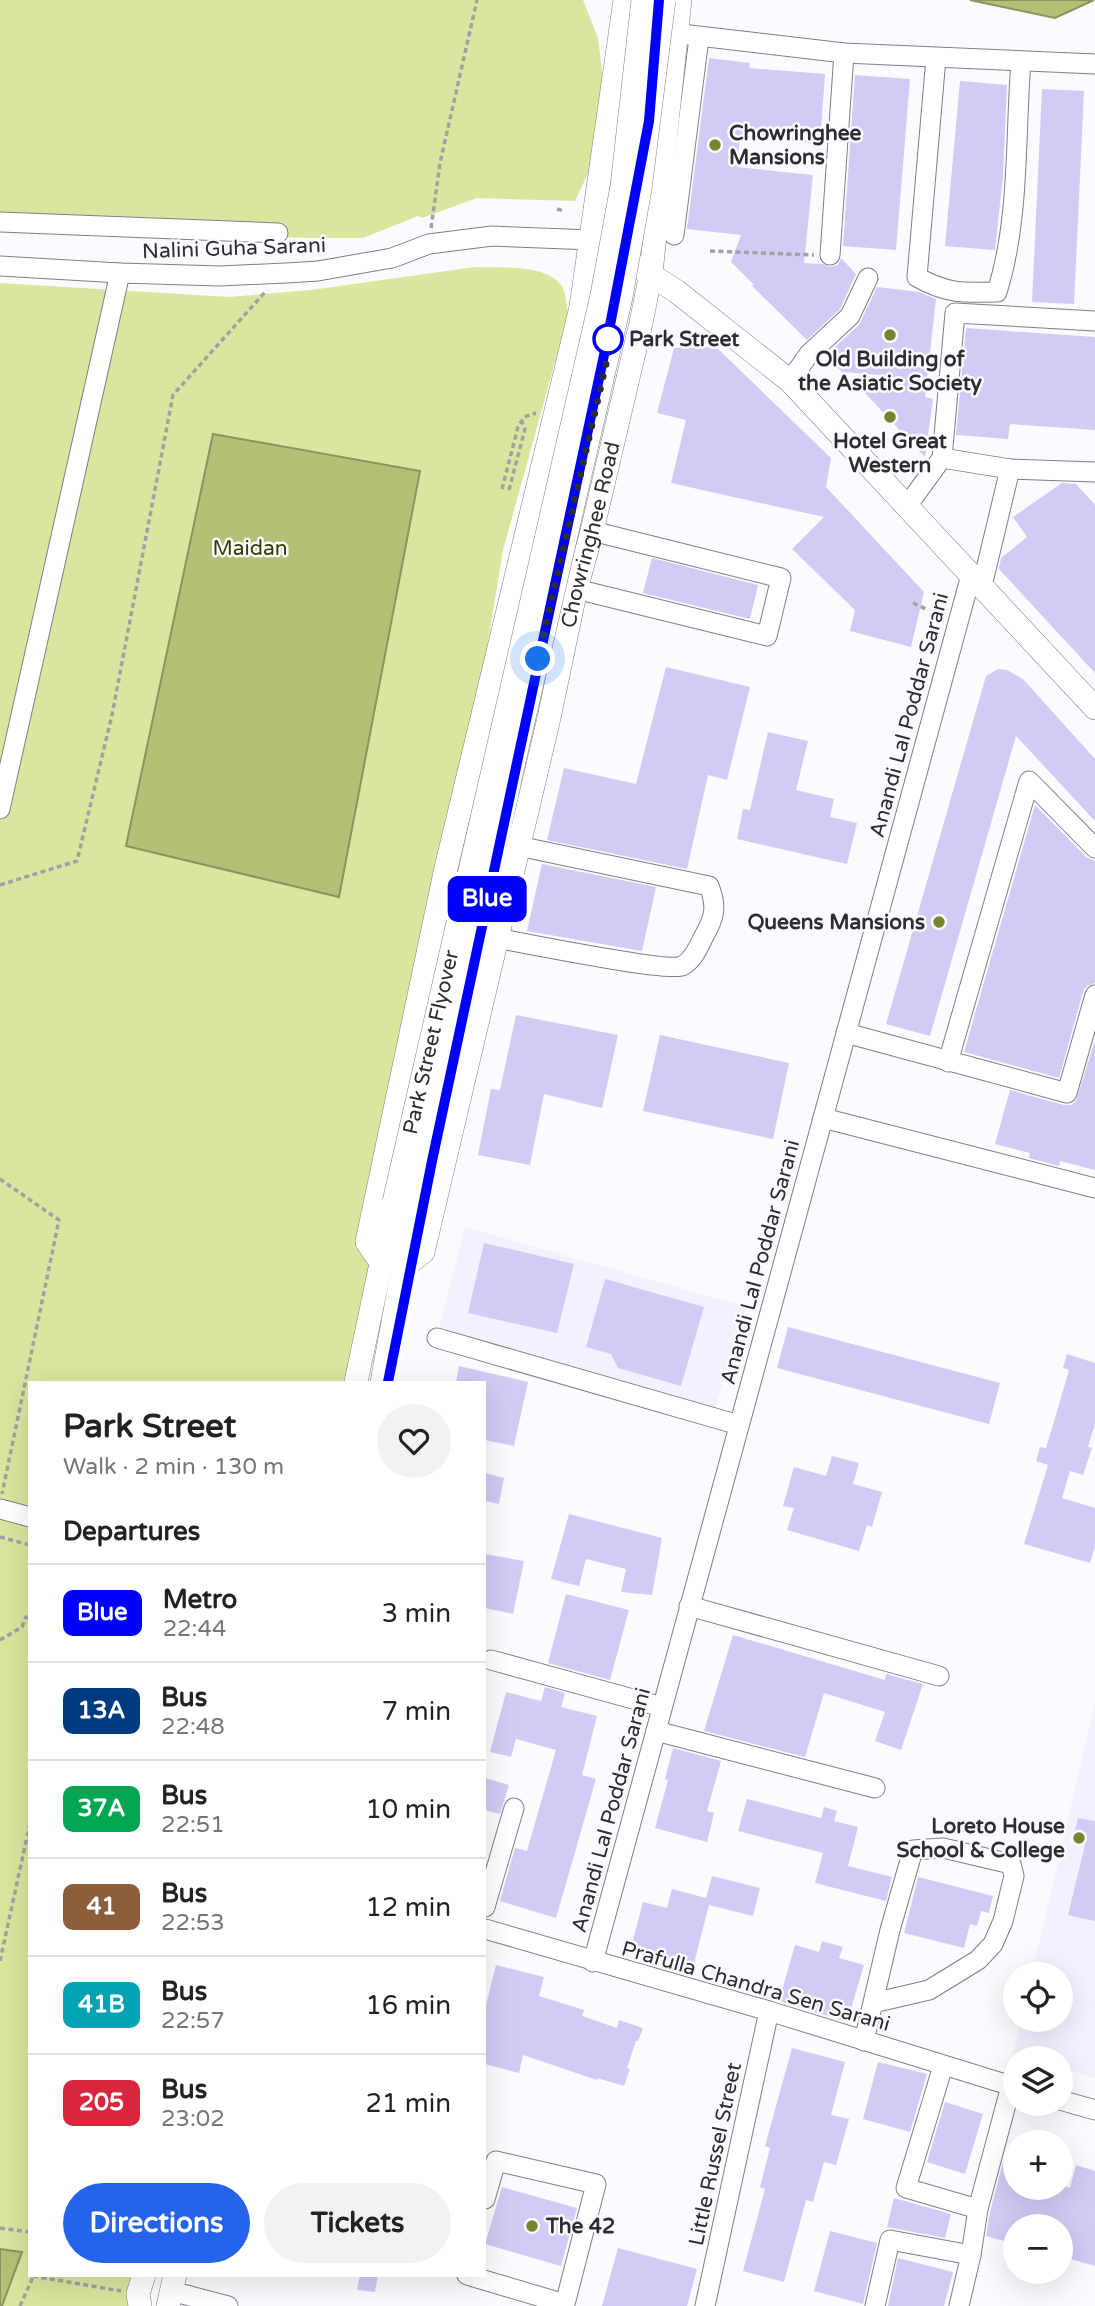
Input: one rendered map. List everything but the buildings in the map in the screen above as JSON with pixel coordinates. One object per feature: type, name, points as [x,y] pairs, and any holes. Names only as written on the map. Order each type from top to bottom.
[{"type":"main road","points":[[356,1381],[380,1261],[367,1242],[446,868],[581,307],[624,11],[613,0]]},
{"type":"main road","name":"Park Street Flyover","points":[[402,1268],[404,1205],[430,1034],[602,295],[622,186],[643,0]]},
{"type":"main road","name":"Park Street Flyover","points":[[380,1261],[404,1205],[460,995],[621,298],[640,189],[664,0]]},
{"type":"main road","name":"Chowringhee Road","points":[[402,1268],[423,1252],[527,848],[549,718],[576,589],[592,531],[650,273],[688,36],[680,0]]},
{"type":"main road","points":[[592,240],[650,273],[790,380],[1095,708]]},
{"type":"main road","points":[[486,699],[504,690],[524,690],[540,701],[549,718]]},
{"type":"main road","points":[[382,1381],[402,1268]]},
{"type":"street","points":[[624,11],[688,36],[845,53],[1095,64]]},
{"type":"street","points":[[674,235],[688,36]]},
{"type":"street","points":[[830,255],[845,53]]},
{"type":"street","points":[[936,58],[917,277],[937,289],[966,293],[998,292],[1004,270],[1013,201],[1021,61]]},
{"type":"street","points":[[0,222],[278,233]]},
{"type":"street","name":"Nalini Guha Sarani","points":[[0,266],[220,275],[318,271],[393,258],[429,244],[492,236],[592,240]]},
{"type":"street","points":[[0,809],[120,273]]},
{"type":"street","points":[[790,380],[809,354],[850,316],[867,278]]},
{"type":"street","points":[[907,506],[942,458],[955,313],[1095,321]]},
{"type":"street","points":[[942,458],[1010,468],[1095,472]]},
{"type":"street","name":"Anandi Lal Poddar Sarani","points":[[593,1962],[822,1118],[1010,468]]},
{"type":"street","points":[[576,589],[767,636],[781,578],[592,531]]},
{"type":"street","points":[[948,1062],[1029,781],[1095,848]]},
{"type":"street","points":[[505,940],[667,967],[682,966],[693,957],[712,922],[715,900],[709,886],[527,848]]},
{"type":"street","points":[[846,1033],[1067,1093],[1095,995]]},
{"type":"street","points":[[822,1118],[1095,1188]]},
{"type":"street","points":[[437,1339],[739,1425]]},
{"type":"street","points":[[0,1509],[28,1516]]},
{"type":"street","points":[[689,1606],[939,1676]]},
{"type":"street","points":[[491,1660],[662,1707]]},
{"type":"street","points":[[656,1731],[875,1788]]},
{"type":"street","points":[[486,1904],[514,1808]]},
{"type":"street","points":[[864,2042],[873,2003],[890,1930],[913,1850],[943,1848],[1011,1864],[1014,1876],[1003,1921],[993,1944],[978,1959],[929,1990],[873,2003]]},
{"type":"street","name":"Prafulla Chandra Sen Sarani","points":[[486,1929],[769,2011],[1003,2083]]},
{"type":"street","name":"Little Russel Street","points":[[705,2306],[769,2011]]},
{"type":"street","points":[[943,2066],[906,2188],[978,2209]]},
{"type":"street","points":[[1073,2104],[1095,2110]]},
{"type":"street","points":[[959,2306],[971,2256],[978,2209],[1004,2116]]},
{"type":"street","points":[[474,2277],[565,2304],[596,2184],[496,2161],[486,2196]]},
{"type":"street","points":[[875,2306],[890,2240],[971,2256]]},
{"type":"street","points":[[171,2291],[228,2306]]},
{"type":"path","points":[[429,244],[440,163],[477,0]]},
{"type":"path","points":[[557,209],[564,211]]},
{"type":"path","points":[[710,251],[830,255]]},
{"type":"path","points":[[0,885],[77,861],[112,715],[173,395],[269,287]]},
{"type":"path","points":[[502,489],[518,427],[523,417],[531,415]]},
{"type":"path","points":[[509,490],[525,429],[522,422]]},
{"type":"path","points":[[913,603],[928,610]]},
{"type":"path","points":[[0,1179],[60,1220],[0,1503]]},
{"type":"path","points":[[0,1537],[28,1544]]},
{"type":"path","points":[[0,1640],[22,1627],[28,1618]]},
{"type":"path","points":[[0,1961],[28,1832]]},
{"type":"path","points":[[0,2228],[28,2232]]},
{"type":"path","points":[[20,2306],[33,2277]]},
{"type":"path","points":[[40,2277],[141,2292]]},
{"type":"shaded area","points":[[970,0],[1094,0],[1055,18]]},
{"type":"shaded area","points":[[213,434],[420,471],[339,897],[126,846]]},
{"type":"shaded area","points":[[465,1227],[746,1307],[715,1408],[439,1329]]},
{"type":"shaded area","name":"Loreto House School & College","points":[[1095,1703],[1095,2078],[1073,2072],[1073,2046],[1015,2046],[1018,2032],[1073,2032],[1073,1962],[1035,1962]]},
{"type":"shaded area","points":[[0,2249],[22,2252],[2,2306],[0,2306]]},
{"type":"green space","points":[[0,0],[583,0],[598,38],[604,88],[599,150],[575,201],[477,198],[422,218],[418,216],[363,238],[0,225]]},
{"type":"green space","name":"Maidan","points":[[475,267],[523,268],[547,274],[556,280],[563,288],[568,315],[503,550],[432,983],[354,1381],[28,1381],[28,2277],[136,2277],[129,2306],[0,2306],[0,283],[229,297],[311,290]]},
{"type":"metro line","name":"Blue","points":[[388,1381],[432,1161],[607,341],[649,121],[659,0]]},
{"type":"place","name":"Chowringhee Mansions","points":[[715,145]]},
{"type":"place","name":"Old Building of the Asiatic Society","points":[[890,335]]},
{"type":"place","name":"Park Street","points":[[608,339]]},
{"type":"place","name":"Hotel Great Western","points":[[890,417]]},
{"type":"place","name":"Queens Mansions","points":[[939,922]]},
{"type":"place","name":"Loreto House School & College","points":[[1079,1838]]},
{"type":"place","name":"The 42","points":[[532,2226]]},
{"type":"route","points":[[538,659],[609,351],[608,339]]}]
